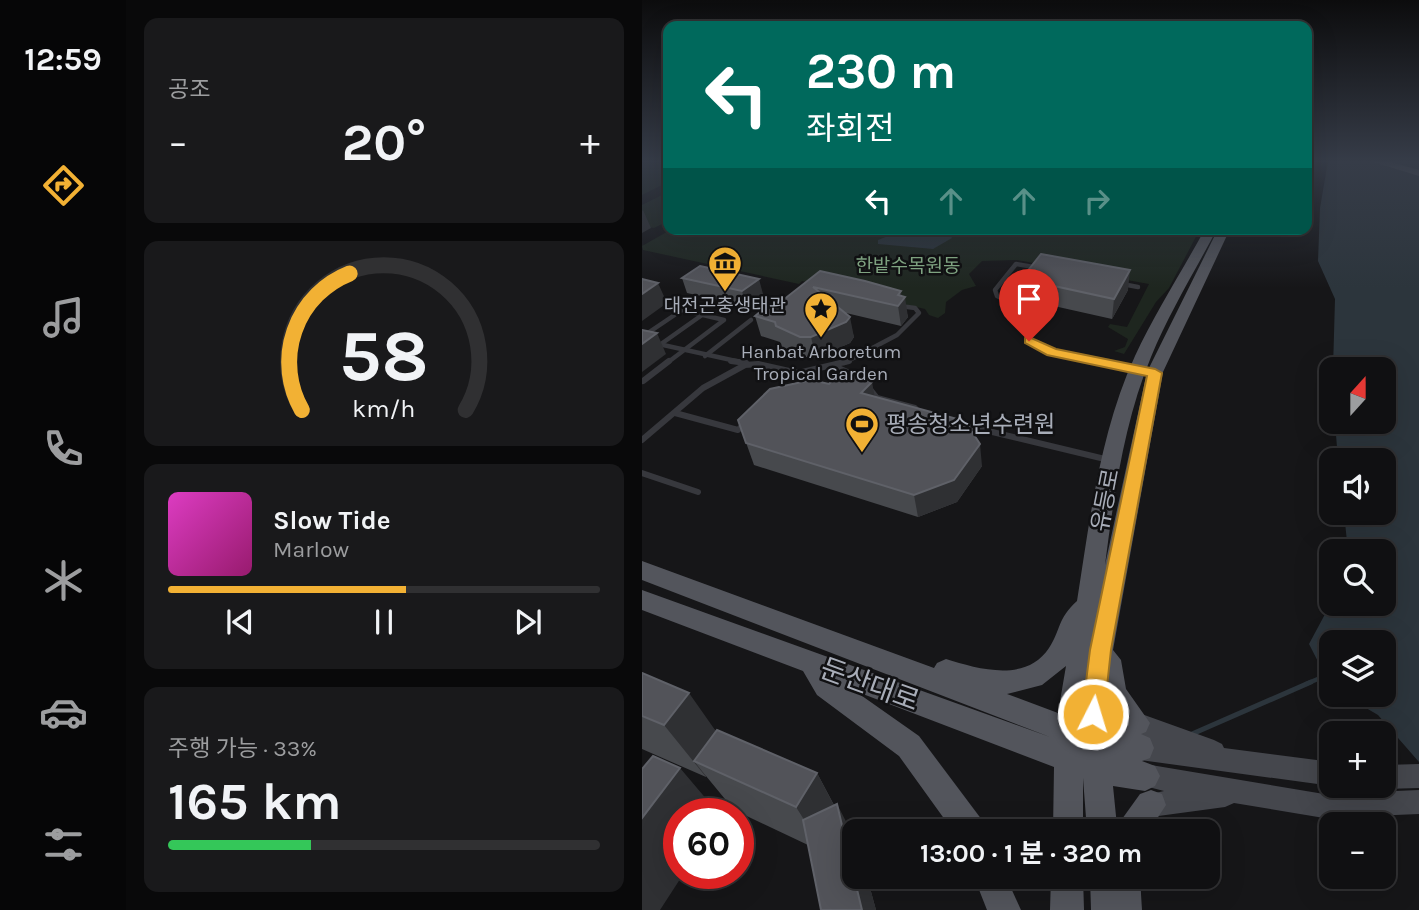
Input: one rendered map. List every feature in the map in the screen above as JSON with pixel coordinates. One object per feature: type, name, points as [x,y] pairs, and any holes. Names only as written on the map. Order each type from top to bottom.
[{"type":"main road","name":"유등로","points":[[1097,609],[1147,372],[1208,235]]},
{"type":"main road","name":"유등로","points":[[1069,819],[1078,743],[1093,714],[1097,668],[1097,609],[1112,461],[1128,398],[1147,372],[1221,235]]},
{"type":"main road","name":"둔산대로","points":[[642,570],[910,670],[1078,743],[1098,769],[1148,790]]},
{"type":"main road","name":"둔산대로","points":[[642,600],[811,662],[1078,743]]},
{"type":"main road","points":[[910,670],[943,670],[984,684],[1014,683],[1034,676],[1056,659],[1071,623],[1097,609],[1109,685],[1138,736]]},
{"type":"main road","points":[[811,662],[826,686],[909,746],[962,819]]},
{"type":"main road","points":[[1078,743],[1138,736],[1249,764],[1319,772]]},
{"type":"main road","points":[[1098,769],[1101,819]]},
{"type":"main road","points":[[1396,777],[1419,776]]},
{"type":"main road","points":[[1135,819],[1148,790],[1243,793],[1324,806],[1419,802]]},
{"type":"main road","points":[[995,889],[1004,910]]},
{"type":"main road","points":[[1067,889],[1067,910]]},
{"type":"main road","points":[[1107,889],[1108,910]]},
{"type":"main road","points":[[1124,889],[1125,910]]},
{"type":"lane","points":[[1043,269],[1016,264],[995,290],[997,296],[1028,311],[1029,341],[1052,352],[1147,372]]},
{"type":"lane","points":[[1111,282],[1138,287]]},
{"type":"lane","points":[[642,339],[705,356],[797,373],[836,366],[895,337],[919,313],[915,308],[887,303]]},
{"type":"lane","points":[[642,339],[682,310],[724,320],[643,381]]},
{"type":"lane","points":[[661,344],[702,315]]},
{"type":"lane","points":[[705,356],[751,320]]},
{"type":"lane","points":[[715,380],[727,360]]},
{"type":"lane","points":[[642,440],[715,380],[750,363]]},
{"type":"lane","points":[[836,366],[861,378],[877,398],[915,408],[921,415]]},
{"type":"lane","points":[[675,413],[738,430],[754,415]]},
{"type":"lane","points":[[960,424],[1112,461]]},
{"type":"lane","points":[[642,473],[698,492]]},
{"type":"green space","points":[[663,203],[663,224],[654,228],[642,226],[642,205]]},
{"type":"green space","name":"한밭수목원동","points":[[663,234],[1197,235],[1169,288],[1156,302],[1124,354],[1114,351],[1125,347],[1128,339],[1108,327],[1110,324],[1127,327],[1149,284],[1017,260],[982,261],[969,274],[976,286],[962,290],[946,302],[945,313],[938,318],[929,315],[925,309],[802,281],[799,284],[643,250],[642,246]]},
{"type":"shaded area","points":[[1321,203],[1419,203],[1419,762],[1396,736],[1396,721],[1383,721],[1364,707],[1396,707],[1396,630],[1319,630],[1319,664],[1309,644],[1324,616],[1396,616],[1396,539],[1347,539],[1345,525],[1396,525],[1396,448],[1337,448],[1336,434],[1396,434],[1396,357],[1333,357],[1335,299],[1318,261]]},
{"type":"shaded area","points":[[890,235],[950,235],[952,238],[933,249],[878,244],[878,240]]},
{"type":"building","points":[[1041,254],[1130,270],[1114,299],[1036,282],[1041,276],[1026,273]]},
{"type":"building","points":[[700,266],[759,279],[742,291],[682,278]]},
{"type":"building","points":[[820,271],[901,291],[898,295],[905,297],[898,306],[813,287],[850,317],[846,322],[811,337],[800,337],[776,326],[775,322],[755,316],[767,306],[773,308]]},
{"type":"building","points":[[642,279],[658,283],[642,294]]},
{"type":"building","points":[[642,330],[657,333],[642,344]]},
{"type":"building","name":"평송청소년수련원","points":[[840,373],[872,382],[861,393],[965,421],[980,444],[954,480],[914,495],[746,443],[738,420],[770,389],[811,380],[829,384]]},
{"type":"building","points":[[642,673],[689,693],[664,725],[642,716]]},
{"type":"building","points":[[717,730],[817,773],[796,807],[694,761]]},
{"type":"building","points":[[653,756],[680,768],[642,818],[642,769]]},
{"type":"building","points":[[837,804],[842,825],[842,889],[857,889],[862,910],[821,910],[803,820]]},
{"type":"waterway","points":[[1306,684],[1319,678]]},
{"type":"waterway","points":[[1192,734],[1311,682]]},
{"type":"place","name":"대전곤충생태관","points":[[725,293]]},
{"type":"place","name":"Hanbat Arboretum Tropical Garden","points":[[821,339]]},
{"type":"place","name":"평송청소년수련원","points":[[862,454]]},
{"type":"route","points":[[1029,341],[1052,352],[1155,373],[1100,650],[1093,714]]}]
